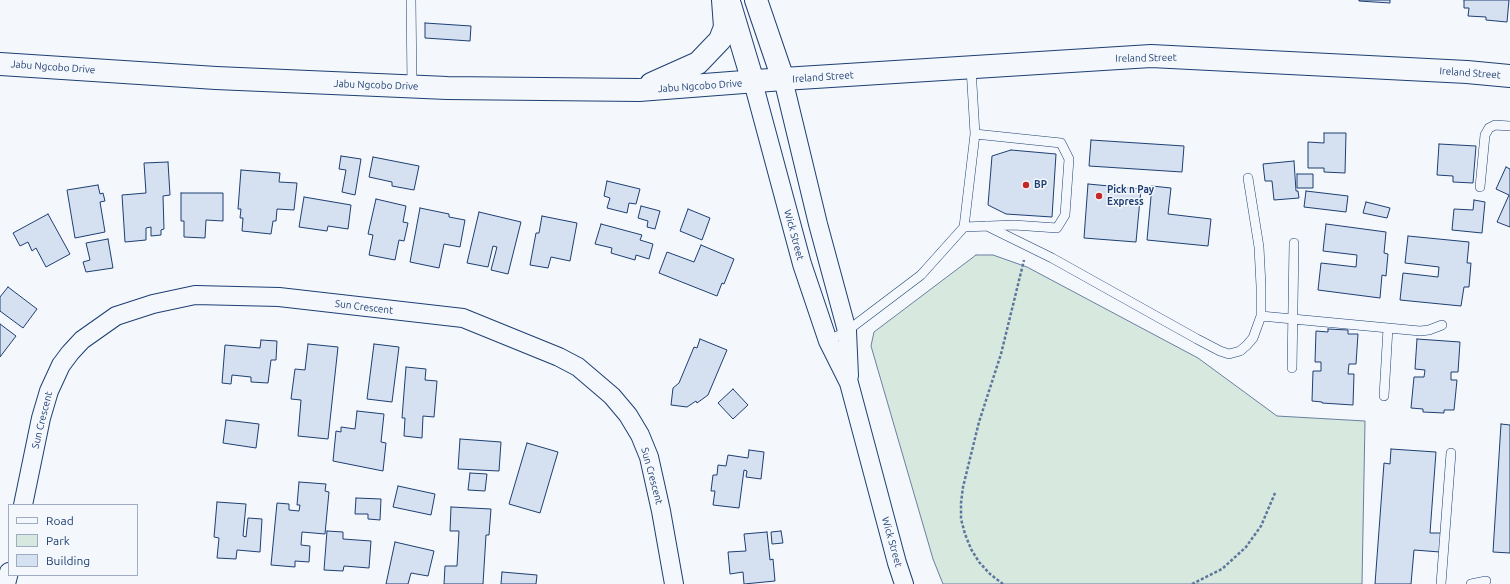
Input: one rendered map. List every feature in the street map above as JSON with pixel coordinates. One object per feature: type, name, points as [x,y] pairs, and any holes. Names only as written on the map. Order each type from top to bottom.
[{"type":"main road","points":[[639,90],[698,63],[720,40],[725,27],[723,0]]},
{"type":"main road","name":"Jabu Ngcobo Drive","points":[[728,0],[753,82]]},
{"type":"main road","points":[[756,0],[782,79]]},
{"type":"main road","name":"Ireland Street","points":[[782,79],[1151,56],[1510,76]]},
{"type":"main road","name":"Jabu Ngcobo Drive","points":[[0,64],[208,77],[412,86],[639,90],[782,79]]},
{"type":"street","name":"Wick Street","points":[[782,79],[818,224],[847,331],[849,383]]},
{"type":"street","name":"Wick Street","points":[[753,82],[802,264],[828,341],[849,383],[897,563],[904,584]]},
{"type":"street","name":"Sun Crescent","points":[[23,504],[41,418],[49,391],[61,365],[82,340],[116,316],[153,304],[195,295],[278,297],[463,318],[559,357],[578,367],[612,396],[628,415],[640,435],[649,457],[661,511],[674,584]]},
{"type":"lane","points":[[411,0],[412,86]]},
{"type":"lane","points":[[828,341],[847,331],[922,275],[964,227],[975,134],[971,68]]},
{"type":"lane","points":[[1480,187],[1485,135],[1489,128],[1495,125],[1510,126]]},
{"type":"lane","points":[[964,227],[1014,225],[1057,228],[1065,215],[1069,159],[1061,143],[975,134]]},
{"type":"lane","points":[[987,226],[1052,258],[1197,339],[1229,354],[1240,351],[1253,338],[1261,316],[1261,286],[1258,247],[1248,178]]},
{"type":"lane","points":[[1292,368],[1294,243]]},
{"type":"lane","points":[[1261,316],[1388,328],[1429,330],[1442,324]]},
{"type":"lane","points":[[1384,396],[1388,328]]},
{"type":"lane","points":[[1441,584],[1451,453]]},
{"type":"lane","points":[[1471,584],[1486,581]]},
{"type":"path","points":[[1002,584],[979,562],[971,549],[965,534],[961,503],[963,487],[979,422],[1001,354],[1027,246]]},
{"type":"path","points":[[1192,584],[1222,569],[1246,547],[1261,526],[1275,494]]},
{"type":"green space","points":[[976,255],[993,255],[1027,267],[1198,358],[1277,416],[1365,421],[1362,584],[943,584],[933,559],[871,346],[874,332]]},
{"type":"building","points":[[1390,0],[1390,3],[1359,1]]},
{"type":"building","points":[[1464,0],[1509,0],[1507,22],[1486,20],[1486,17],[1468,16],[1469,8],[1464,8]]},
{"type":"building","points":[[425,23],[471,26],[470,41],[425,38]]},
{"type":"building","points":[[1324,133],[1346,133],[1345,173],[1324,172],[1324,168],[1308,168],[1308,142],[1324,143]]},
{"type":"building","points":[[1091,140],[1184,146],[1182,172],[1089,166]]},
{"type":"building","points":[[1439,144],[1476,146],[1473,183],[1453,182],[1453,176],[1437,175]]},
{"type":"building","points":[[1011,150],[1056,154],[1052,217],[1006,214],[988,205],[992,156]]},
{"type":"building","points":[[341,156],[361,159],[355,195],[342,192],[346,170],[339,169]]},
{"type":"building","points":[[373,157],[419,166],[414,190],[392,186],[392,182],[369,177]]},
{"type":"building","points":[[1294,161],[1296,191],[1298,191],[1299,198],[1274,200],[1272,181],[1265,181],[1263,164]]},
{"type":"building","points":[[168,162],[170,195],[163,196],[164,229],[161,230],[161,235],[151,236],[151,227],[146,228],[146,240],[125,242],[122,195],[146,193],[144,163]]},
{"type":"building","points":[[1506,167],[1510,169],[1510,227],[1497,222],[1509,195],[1496,189]]},
{"type":"building","points":[[241,170],[280,173],[279,182],[297,183],[294,210],[277,209],[276,221],[273,221],[271,234],[242,231],[243,218],[240,218],[241,209],[238,209]]},
{"type":"building","points":[[1297,174],[1313,174],[1313,188],[1297,188]]},
{"type":"building","points":[[607,181],[640,189],[636,204],[629,203],[627,213],[607,208],[610,198],[604,196]]},
{"type":"building","points":[[1088,184],[1141,189],[1136,242],[1084,238]]},
{"type":"building","points":[[98,185],[100,194],[103,193],[105,201],[100,202],[105,232],[75,238],[67,190]]},
{"type":"building","points":[[1152,186],[1171,188],[1168,214],[1211,219],[1208,246],[1147,240]]},
{"type":"building","points":[[1306,191],[1348,196],[1346,212],[1304,207]]},
{"type":"building","points":[[181,193],[223,193],[223,221],[206,220],[205,238],[184,237],[184,221],[181,221]]},
{"type":"building","points":[[304,197],[351,205],[348,229],[328,226],[327,231],[299,227]]},
{"type":"building","points":[[376,199],[406,206],[403,222],[408,223],[404,241],[399,240],[395,260],[369,255],[373,235],[368,234]]},
{"type":"building","points":[[1474,200],[1485,202],[1482,233],[1452,230],[1454,209],[1473,210]]},
{"type":"building","points":[[1366,202],[1390,208],[1387,218],[1363,213]]},
{"type":"building","points":[[641,206],[660,211],[655,229],[647,227],[648,221],[638,218]]},
{"type":"building","points":[[420,208],[449,214],[449,217],[465,220],[460,247],[444,244],[439,268],[410,262]]},
{"type":"building","points":[[688,209],[710,218],[702,240],[680,231]]},
{"type":"building","points":[[479,212],[521,222],[508,274],[491,270],[497,247],[493,246],[488,267],[467,263]]},
{"type":"building","points":[[48,214],[70,254],[46,267],[36,248],[32,251],[28,242],[20,246],[13,233]]},
{"type":"building","points":[[542,216],[577,223],[570,261],[551,257],[548,268],[530,265],[536,233],[539,233]]},
{"type":"building","points":[[601,224],[642,235],[640,240],[653,244],[649,259],[636,255],[635,260],[611,253],[612,248],[595,244]]},
{"type":"building","points":[[1326,224],[1386,232],[1384,253],[1388,254],[1386,276],[1382,275],[1380,298],[1318,290],[1321,263],[1356,267],[1357,255],[1323,251]]},
{"type":"building","points":[[1408,236],[1469,242],[1467,263],[1471,263],[1469,287],[1464,287],[1461,306],[1400,300],[1403,273],[1438,277],[1439,267],[1405,263]]},
{"type":"building","points":[[108,239],[113,268],[86,272],[83,262],[90,260],[86,243]]},
{"type":"building","points":[[701,245],[734,259],[724,284],[722,283],[717,296],[659,273],[667,252],[694,262]]},
{"type":"building","points":[[8,287],[37,309],[23,328],[0,311],[0,297]]},
{"type":"building","points":[[0,324],[16,336],[0,357]]},
{"type":"building","points":[[1328,329],[1348,330],[1348,334],[1358,334],[1356,364],[1349,364],[1348,374],[1354,374],[1353,405],[1312,401],[1313,371],[1321,371],[1321,362],[1315,362],[1316,331],[1328,332]]},
{"type":"building","points":[[700,339],[727,350],[708,395],[697,403],[696,401],[687,407],[671,405],[673,388],[679,383],[694,347],[697,348]]},
{"type":"building","points":[[1417,339],[1460,342],[1458,372],[1451,372],[1451,380],[1457,380],[1454,410],[1444,410],[1444,413],[1423,412],[1423,409],[1411,408],[1414,377],[1424,377],[1425,370],[1415,369]]},
{"type":"building","points":[[261,340],[277,341],[276,360],[271,360],[268,383],[251,382],[251,377],[232,375],[231,384],[222,383],[225,345],[260,348]]},
{"type":"building","points":[[308,344],[338,347],[328,439],[298,436],[301,400],[291,399],[295,369],[305,370]]},
{"type":"building","points":[[374,344],[399,347],[392,402],[367,399]]},
{"type":"building","points":[[406,367],[426,369],[425,380],[437,381],[434,417],[423,416],[422,438],[404,436],[405,418],[402,418]]},
{"type":"building","points":[[733,389],[748,405],[733,419],[718,403]]},
{"type":"building","points":[[357,411],[384,414],[381,442],[386,443],[383,471],[333,461],[336,431],[341,432],[341,427],[355,429]]},
{"type":"building","points":[[226,420],[259,424],[256,448],[223,443]]},
{"type":"building","points":[[1501,424],[1510,425],[1510,553],[1493,552]]},
{"type":"building","points":[[460,439],[501,442],[499,471],[458,469]]},
{"type":"building","points":[[527,443],[558,452],[540,513],[509,504]]},
{"type":"building","points":[[1391,449],[1436,452],[1430,533],[1442,533],[1440,552],[1414,550],[1411,584],[1375,584],[1384,463],[1390,464]]},
{"type":"building","points":[[749,450],[764,452],[761,479],[746,477],[747,471],[744,470],[739,508],[713,505],[715,491],[711,491],[713,475],[717,475],[718,465],[726,466],[728,455],[748,458]]},
{"type":"building","points":[[470,473],[487,474],[485,491],[468,490]]},
{"type":"building","points":[[299,482],[326,484],[325,491],[329,492],[325,534],[302,532],[301,545],[310,546],[309,562],[295,561],[295,567],[271,565],[277,503],[289,504],[289,510],[299,511],[300,505],[297,505]]},
{"type":"building","points":[[398,486],[435,494],[431,515],[393,507]]},
{"type":"building","points":[[356,498],[381,499],[380,520],[368,519],[368,514],[355,514]]},
{"type":"building","points":[[217,502],[246,504],[243,536],[246,537],[248,518],[262,519],[260,552],[237,550],[236,559],[217,558],[219,538],[214,537]]},
{"type":"building","points":[[451,507],[491,509],[489,535],[486,535],[483,584],[444,584],[445,566],[457,566],[459,531],[450,531]]},
{"type":"building","points":[[327,531],[343,532],[343,539],[371,541],[369,568],[344,566],[343,571],[324,570]]},
{"type":"building","points":[[781,531],[783,543],[772,544],[771,532]]},
{"type":"building","points":[[767,532],[770,560],[773,559],[775,581],[744,584],[743,572],[730,574],[728,552],[746,551],[744,534]]},
{"type":"building","points":[[395,542],[434,551],[428,576],[411,573],[408,584],[386,584]]},
{"type":"building","points":[[502,572],[537,575],[536,584],[501,584]]},
{"type":"place","name":"BP","points":[[1026,185]]},
{"type":"place","name":"Pick n Pay Express","points":[[1099,196]]}]
